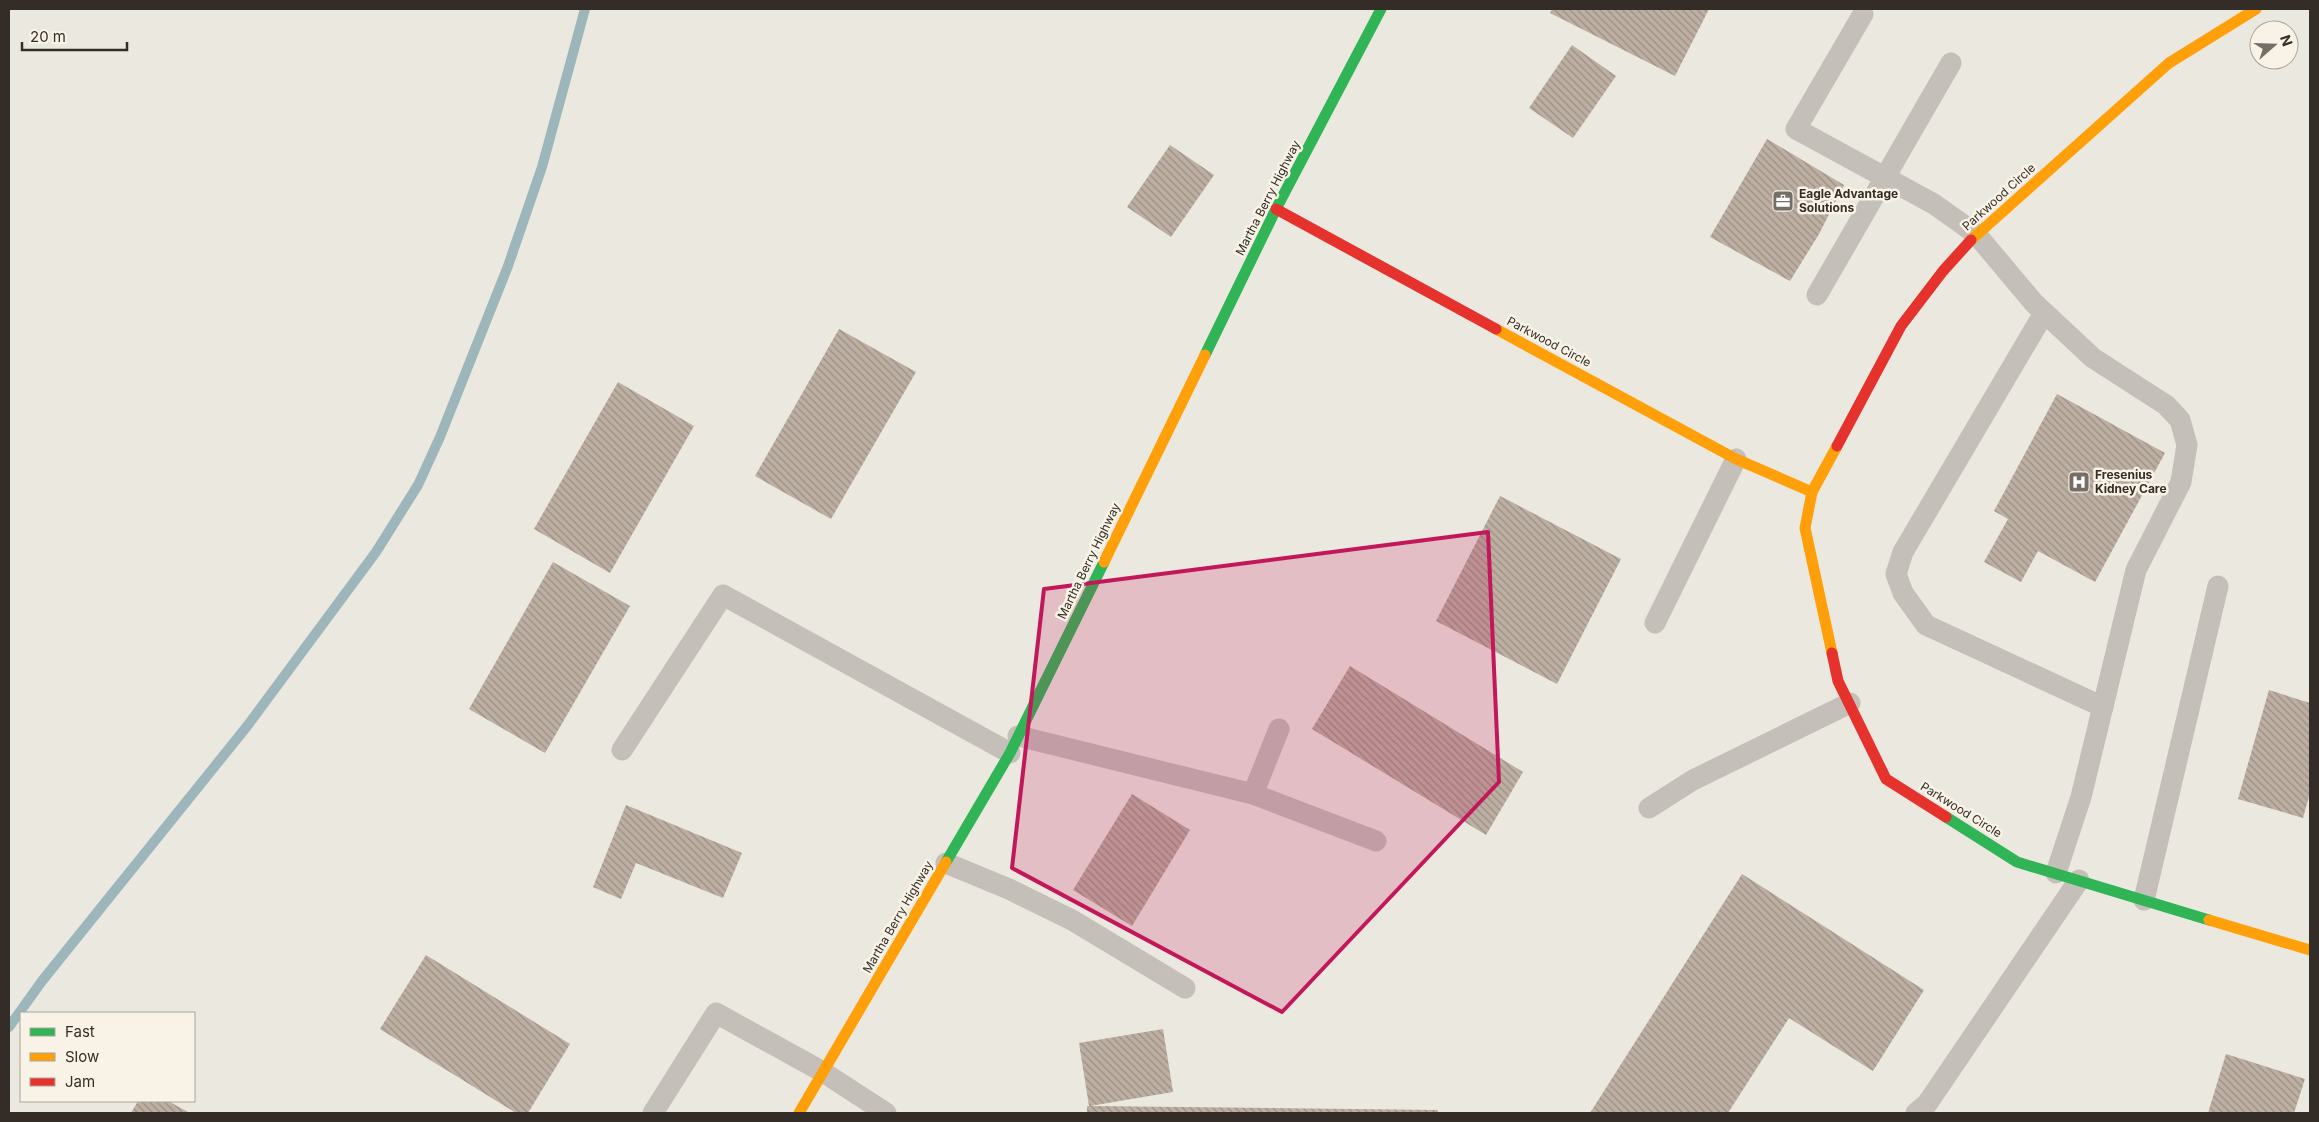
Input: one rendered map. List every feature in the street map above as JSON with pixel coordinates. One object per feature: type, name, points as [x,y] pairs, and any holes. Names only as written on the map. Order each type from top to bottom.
[{"type":"street","name":"Martha Berry Highway","points":[[798,1113],[1014,745],[1276,210],[1381,9]]},
{"type":"street","name":"Parkwood Circle","points":[[2256,9],[2169,63],[1976,234],[1943,271],[1902,326],[1812,492],[1805,528],[1838,680],[1886,779],[2017,862],[2310,950]]},
{"type":"street","name":"Parkwood Circle","points":[[1276,210],[1736,459],[1812,492]]},
{"type":"lane","points":[[1863,14],[1796,129],[1934,204],[1976,234],[2044,313],[2092,358],[2166,405],[2180,420],[2187,445],[2181,482],[2136,570],[2081,797],[2056,873]]},
{"type":"lane","points":[[1818,294],[1951,63]]},
{"type":"lane","points":[[2044,313],[1903,552],[1896,574],[1903,593],[1926,624],[2103,707]]},
{"type":"lane","points":[[1655,623],[1736,459]]},
{"type":"lane","points":[[2144,900],[2218,586]]},
{"type":"lane","points":[[622,750],[723,595],[1014,745],[1253,794],[1376,842]]},
{"type":"lane","points":[[1649,808],[1693,780],[1850,703]]},
{"type":"lane","points":[[1253,794],[1279,729]]},
{"type":"lane","points":[[946,863],[1009,889],[1072,920],[1186,988]]},
{"type":"lane","points":[[1916,1113],[1927,1104],[2079,880]]},
{"type":"lane","points":[[653,1113],[716,1013],[823,1072],[886,1113]]},
{"type":"highlighted area","points":[[1488,532],[1499,782],[1282,1012],[1012,868],[1044,589]]},
{"type":"building","points":[[1552,9],[1709,9],[1675,76],[1550,13]]},
{"type":"building","points":[[1572,45],[1616,76],[1573,138],[1529,108]]},
{"type":"building","name":"Eagle Advantage Solutions","points":[[1767,139],[1844,185],[1819,234],[1790,281],[1710,237]]},
{"type":"building","points":[[1170,145],[1214,175],[1171,237],[1127,207]]},
{"type":"building","points":[[839,329],[916,372],[831,519],[755,476]]},
{"type":"building","points":[[618,382],[694,426],[610,573],[534,529]]},
{"type":"building","name":"Fresenius Kidney Care","points":[[2057,394],[2165,453],[2095,582],[2038,551],[2021,582],[1984,562],[2008,519],[1994,511]]},
{"type":"building","points":[[1500,496],[1621,559],[1557,684],[1436,621]]},
{"type":"building","points":[[553,562],[630,606],[545,753],[469,709]]},
{"type":"building","points":[[1350,666],[1523,772],[1486,835],[1312,729]]},
{"type":"building","points":[[2269,690],[2310,703],[2310,793],[2303,818],[2238,799]]},
{"type":"building","points":[[1132,794],[1190,830],[1132,926],[1073,890]]},
{"type":"building","points":[[626,805],[742,853],[723,898],[636,863],[621,899],[593,887]]},
{"type":"building","points":[[1742,874],[1924,990],[1873,1071],[1789,1018],[1728,1113],[1590,1113]]},
{"type":"building","points":[[426,955],[570,1044],[528,1113],[516,1113],[380,1029]]},
{"type":"building","points":[[1163,1029],[1173,1092],[1090,1106],[1438,1110],[1438,1113],[1087,1113],[1087,1106],[1089,1106],[1079,1043]]},
{"type":"building","points":[[2226,1054],[2305,1079],[2294,1113],[2208,1113]]},
{"type":"building","points":[[137,1102],[170,1102],[190,1113],[131,1113]]},
{"type":"waterway","points":[[9,1027],[42,981],[248,725],[376,552],[418,485],[440,437],[508,266],[542,167],[585,9]]},
{"type":"traffic: fast","points":[[1205,355],[1276,209],[1381,9]]},
{"type":"traffic: fast","points":[[946,862],[1010,753],[1104,562]]},
{"type":"traffic: fast","points":[[1946,817],[2017,862],[2209,920]]},
{"type":"traffic: slow","points":[[1971,240],[2169,63],[2256,9]]},
{"type":"traffic: slow","points":[[1496,329],[1736,459],[1812,492]]},
{"type":"traffic: slow","points":[[1104,562],[1205,355]]},
{"type":"traffic: slow","points":[[1832,653],[1805,528],[1812,492],[1837,446]]},
{"type":"traffic: slow","points":[[799,1113],[946,862]]},
{"type":"traffic: slow","points":[[2209,920],[2310,950]]},
{"type":"traffic: jam","points":[[1276,209],[1496,329]]},
{"type":"traffic: jam","points":[[1837,446],[1901,326],[1943,271],[1971,240]]},
{"type":"traffic: jam","points":[[1832,653],[1838,681],[1886,779],[1946,817]]},
{"type":"place","name":"Eagle Advantage Solutions","points":[[1783,201]]},
{"type":"place","name":"Fresenius Kidney Care","points":[[2079,482]]}]
